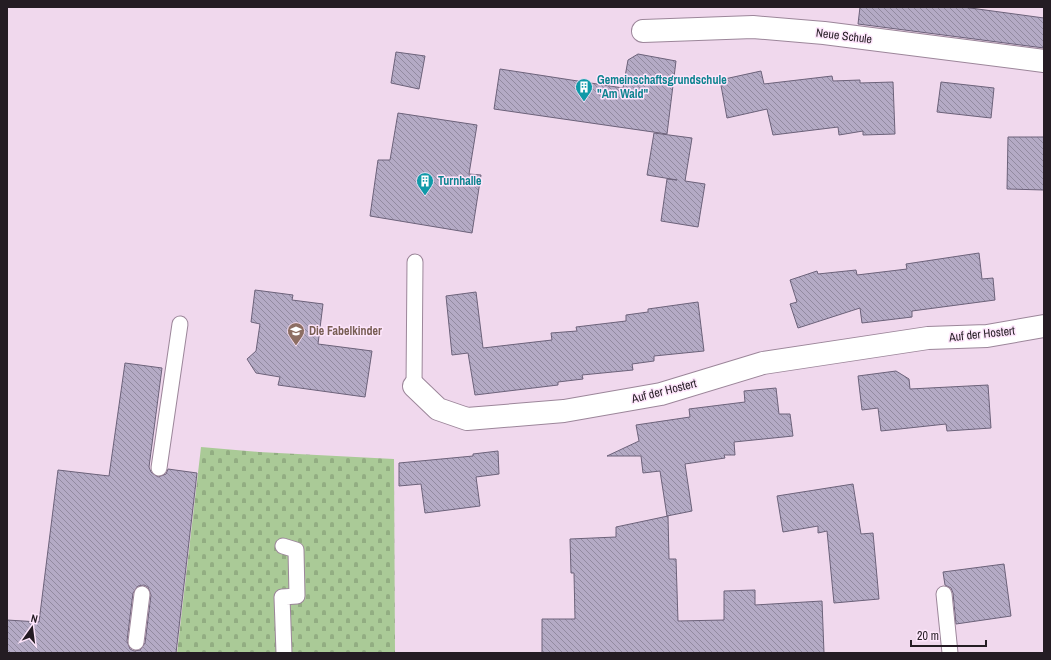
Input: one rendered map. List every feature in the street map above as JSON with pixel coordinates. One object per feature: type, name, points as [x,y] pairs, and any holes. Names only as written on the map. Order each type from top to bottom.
[{"type":"street","name":"Neue Schule","points":[[643,31],[753,27],[831,34],[1044,61]]},
{"type":"street","name":"Auf der Hostert","points":[[414,386],[438,409],[467,419],[564,411],[661,394],[763,363],[928,338],[987,336],[1044,326]]},
{"type":"lane","name":"Auf der Hostert","points":[[414,386],[415,262]]},
{"type":"lane","points":[[158,468],[180,324]]},
{"type":"lane","points":[[284,546],[296,550],[298,585],[297,596],[282,597],[284,653]]},
{"type":"lane","points":[[136,642],[142,594]]},
{"type":"lane","points":[[944,594],[950,653]]},
{"type":"green space","points":[[201,447],[259,452],[394,459],[395,653],[177,653]]},
{"type":"building","points":[[860,7],[963,7],[1044,18],[1044,48],[858,24]]},
{"type":"building","points":[[396,52],[425,56],[419,89],[391,83]]},
{"type":"building","name":"Gemeinschaftsgrundschule \"Am Wald\"","points":[[638,54],[676,61],[667,134],[494,109],[500,69],[623,88],[628,60]]},
{"type":"building","points":[[761,71],[764,84],[832,76],[833,81],[860,80],[860,83],[893,82],[895,134],[863,135],[863,131],[839,135],[838,127],[773,135],[767,109],[727,118],[720,80]]},
{"type":"building","points":[[941,82],[994,88],[991,118],[937,112]]},
{"type":"building","name":"Turnhalle","points":[[398,113],[477,125],[469,174],[481,175],[472,233],[370,216],[378,160],[390,160]]},
{"type":"building","points":[[654,133],[692,138],[685,181],[705,184],[698,227],[661,221],[667,179],[677,180],[647,175]]},
{"type":"building","points":[[1008,137],[1044,137],[1044,190],[1007,189]]},
{"type":"building","points":[[979,253],[982,279],[993,278],[995,300],[912,311],[912,317],[862,323],[860,308],[798,328],[790,304],[797,302],[790,280],[817,271],[818,274],[856,270],[857,275],[907,269],[906,264]]},
{"type":"building","name":"Die Fabelkinder","points":[[255,290],[293,295],[292,300],[323,304],[318,344],[372,351],[365,397],[278,385],[280,377],[256,373],[247,359],[256,351],[260,324],[251,322]]},
{"type":"building","points":[[476,292],[483,348],[552,340],[551,333],[577,331],[576,327],[626,321],[626,315],[648,312],[648,309],[698,302],[704,351],[654,356],[654,361],[632,364],[633,370],[582,375],[583,379],[558,382],[558,385],[475,395],[468,353],[452,355],[446,296]]},
{"type":"building","points":[[125,363],[162,368],[149,467],[151,472],[158,477],[166,474],[168,469],[197,473],[176,653],[7,653],[7,620],[39,622],[58,470],[109,476]],"holes":[[[144,585],[148,587],[151,595],[145,643],[140,650],[134,651],[130,649],[127,641],[133,593],[138,586]]]},
{"type":"building","points":[[896,371],[909,379],[910,389],[988,385],[991,428],[947,431],[946,424],[881,431],[878,408],[862,410],[858,376]]},
{"type":"building","points":[[776,388],[779,414],[790,414],[793,436],[734,442],[735,455],[724,455],[725,458],[685,464],[692,511],[667,516],[660,471],[643,473],[641,456],[607,456],[639,441],[636,425],[690,417],[689,409],[745,402],[744,391]]},
{"type":"building","points":[[498,451],[499,474],[476,477],[480,506],[425,513],[421,484],[399,486],[399,463],[473,456],[473,454]]},
{"type":"building","points":[[853,484],[861,534],[873,533],[879,599],[834,603],[827,531],[818,533],[818,526],[783,532],[777,496]]},
{"type":"building","points":[[668,516],[669,559],[676,559],[678,621],[724,620],[724,591],[755,590],[755,605],[822,601],[824,653],[542,653],[542,619],[575,619],[574,573],[571,573],[570,539],[616,537],[616,527]]},
{"type":"building","points":[[1004,564],[1011,616],[956,624],[953,593],[951,588],[945,585],[943,572]]},
{"type":"place","name":"Gemeinschaftsgrundschule \"Am Wald\"","points":[[584,102]]},
{"type":"place","name":"Turnhalle","points":[[425,196]]},
{"type":"place","name":"Die Fabelkinder","points":[[296,346]]}]
